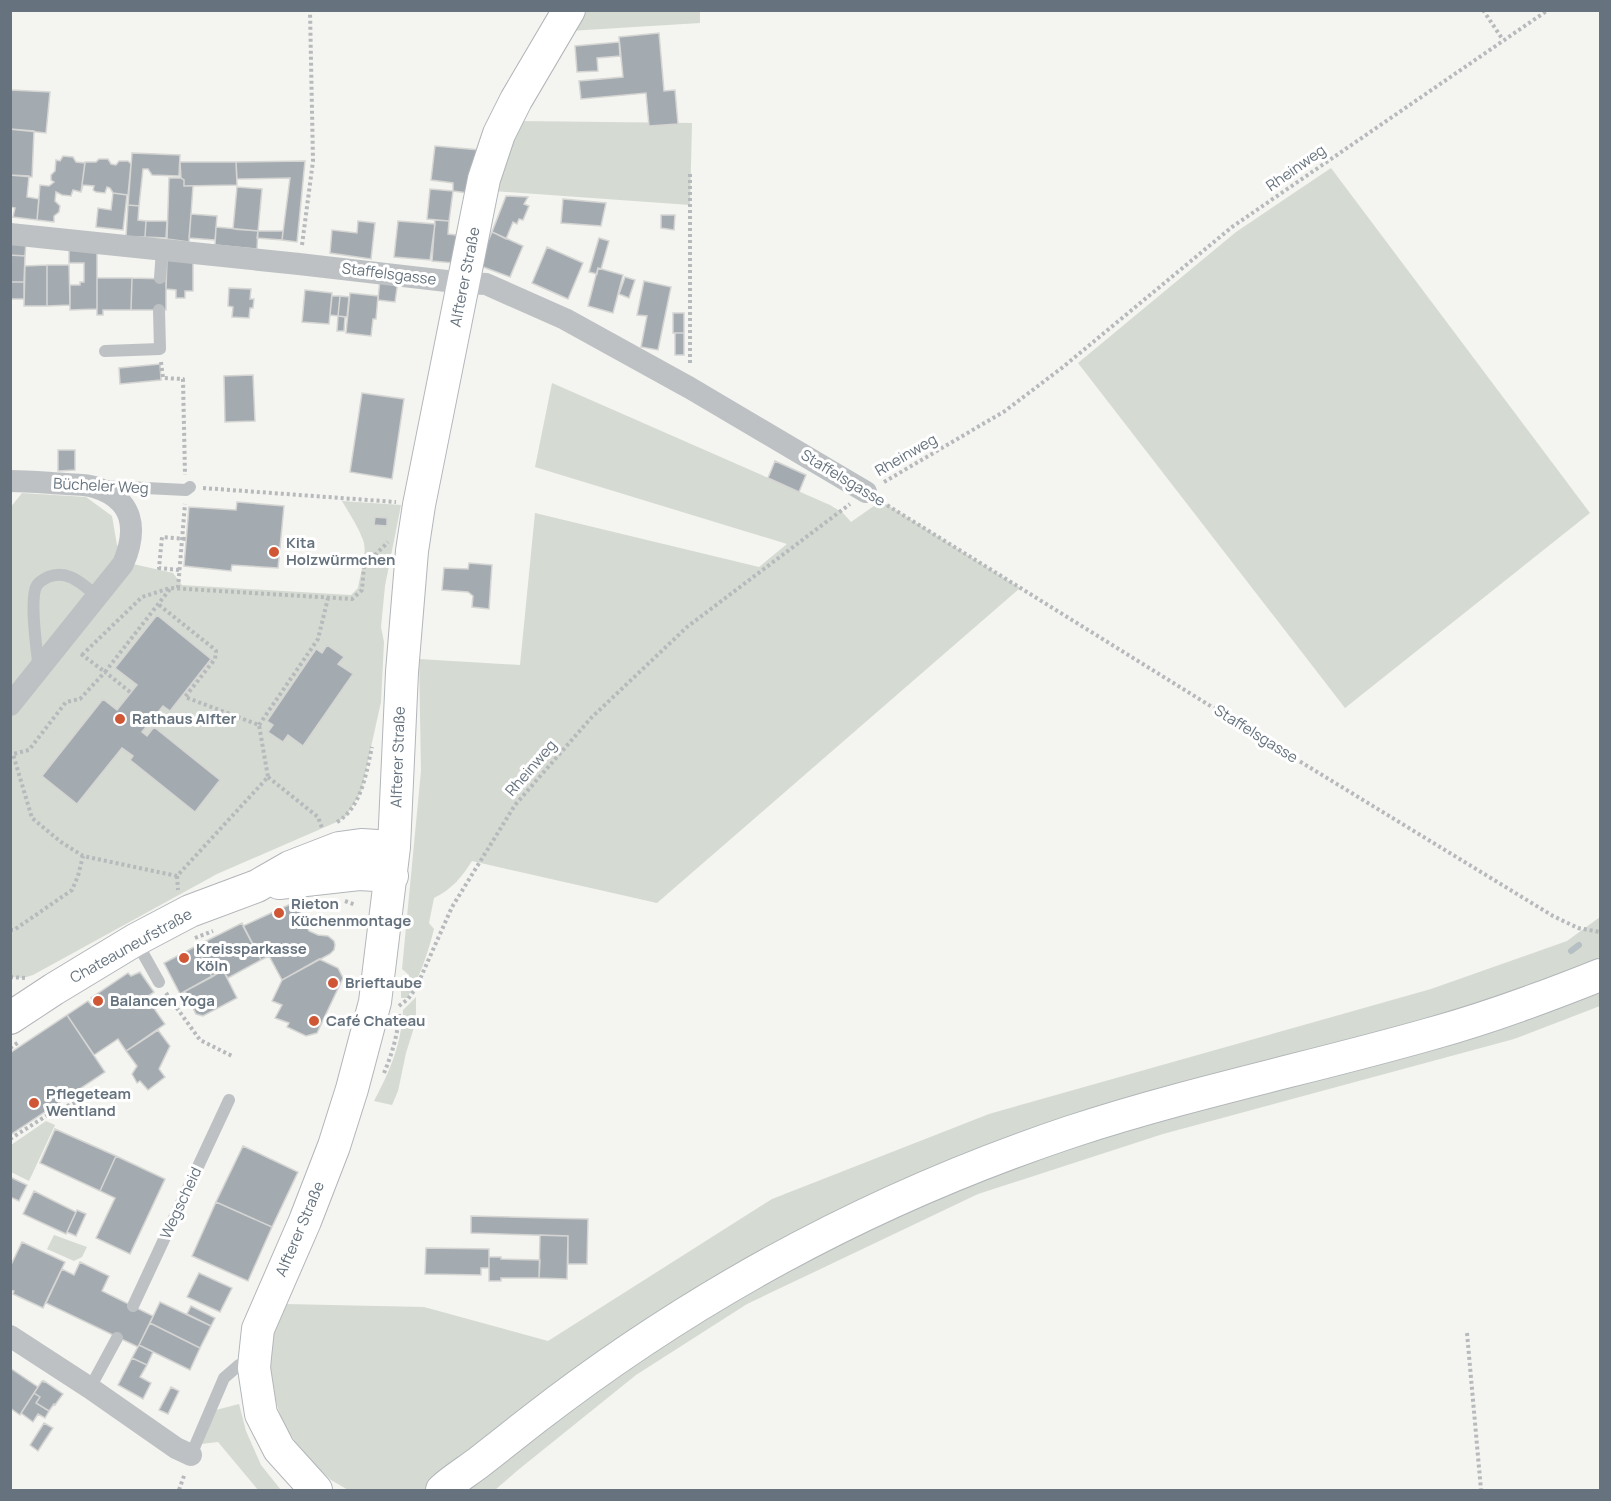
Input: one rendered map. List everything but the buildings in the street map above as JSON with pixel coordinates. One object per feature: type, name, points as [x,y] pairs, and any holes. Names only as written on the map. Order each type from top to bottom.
[{"type":"street","name":"Alfterer Straße","points":[[316,1491],[279,1449],[261,1414],[254,1368],[258,1329],[305,1221],[334,1146],[375,1002],[393,862],[402,672],[412,551],[419,505],[484,178],[499,134],[516,100],[569,10]]},
{"type":"street","name":"Staffelsgasse","points":[[10,234],[486,284],[565,319],[690,388],[866,492]]},
{"type":"street","name":"Bücheler Weg","points":[[10,481],[92,486]]},
{"type":"street","points":[[10,705],[123,564],[129,549],[132,536],[131,522],[121,503],[111,493],[92,486]]},
{"type":"street","name":"Chateauneufstraße","points":[[10,1018],[135,940],[190,911],[257,886],[359,874],[393,862]]},
{"type":"street","points":[[442,1489],[567,1393],[668,1323],[773,1261],[909,1194],[995,1159],[1072,1132],[1177,1101],[1432,1034],[1510,1009],[1600,975]]},
{"type":"street","points":[[10,1336],[176,1448],[191,1455]]},
{"type":"lane","points":[[160,278],[162,250]]},
{"type":"lane","points":[[105,351],[160,349],[159,310]]},
{"type":"lane","name":"Bücheler Weg","points":[[92,486],[188,488]]},
{"type":"lane","points":[[39,669],[33,603],[36,586],[51,576],[69,575],[97,596]]},
{"type":"lane","points":[[135,940],[159,982]]},
{"type":"lane","name":"Wegscheid","points":[[134,1306],[229,1100]]},
{"type":"lane","points":[[90,1388],[117,1338]]},
{"type":"lane","points":[[191,1455],[224,1378],[239,1365],[255,1357]]},
{"type":"path","points":[[299,264],[313,161],[310,10]]},
{"type":"path","points":[[1483,10],[1503,40]]},
{"type":"path","name":"Rheinweg","points":[[375,1002],[400,1006],[408,999],[416,988],[452,907],[514,805],[591,718],[687,627],[866,492],[1005,411],[1063,367],[1232,226],[1548,10]]},
{"type":"path","points":[[690,174],[690,388]]},
{"type":"path","points":[[160,349],[163,378],[183,379],[188,488],[178,588]]},
{"type":"path","points":[[188,488],[396,502]]},
{"type":"path","name":"Staffelsgasse","points":[[866,492],[1553,916],[1578,928],[1600,932]]},
{"type":"path","points":[[179,570],[159,568],[162,537],[184,539]]},
{"type":"path","points":[[130,692],[82,655],[142,597],[170,588],[178,588],[352,599],[362,590],[364,566],[391,539]]},
{"type":"path","points":[[170,588],[105,672],[80,699],[66,702],[29,750],[13,754],[32,818],[61,842],[83,856],[177,876],[268,777]]},
{"type":"path","points":[[328,598],[318,639],[259,725],[268,777],[318,817],[322,828],[339,821],[354,806],[361,792],[373,744]]},
{"type":"path","points":[[158,604],[216,651],[215,659],[185,697],[259,725]]},
{"type":"path","points":[[10,930],[14,930],[72,890],[83,856]]},
{"type":"path","points":[[178,895],[188,890]]},
{"type":"path","points":[[343,900],[356,905]]},
{"type":"path","points":[[192,939],[223,927]]},
{"type":"path","points":[[10,977],[23,978],[33,975]]},
{"type":"path","points":[[159,982],[200,1040],[232,1056]]},
{"type":"path","points":[[10,1139],[46,1116],[76,1102]]},
{"type":"path","points":[[1467,1333],[1481,1491]]},
{"type":"shaded area","points":[[581,11],[700,11],[700,23],[569,31]]},
{"type":"shaded area","points":[[518,121],[692,123],[690,205],[494,191]]},
{"type":"shaded area","points":[[1331,168],[1590,513],[1345,708],[1078,363],[1236,232]]},
{"type":"shaded area","points":[[552,383],[830,505],[843,513],[851,522],[881,501],[1020,588],[657,903],[472,861],[456,882],[434,898],[429,923],[434,929],[426,956],[407,998],[401,998],[401,987],[406,984],[409,975],[402,969],[421,771],[419,659],[520,665],[535,513],[759,567],[787,544],[535,467]]},
{"type":"shaded area","points":[[22,493],[86,497],[112,516],[117,545],[133,564],[173,573],[182,585],[351,595],[358,588],[364,545],[359,530],[342,501],[401,505],[385,586],[381,627],[384,642],[381,702],[361,792],[346,816],[217,874],[33,975],[23,978],[11,977],[10,508]]},
{"type":"shaded area","points":[[1600,917],[1600,1006],[1514,1039],[1163,1134],[978,1194],[747,1304],[636,1375],[495,1490],[348,1490],[331,1480],[305,1456],[283,1424],[271,1386],[270,1345],[276,1322],[285,1304],[424,1307],[548,1341],[772,1199],[989,1114],[1431,989],[1567,941]]},
{"type":"shaded area","points":[[416,997],[416,1021],[398,1091],[392,1105],[374,1101],[394,1057],[403,1010]]},
{"type":"shaded area","points":[[46,1121],[55,1125],[29,1181],[11,1172],[11,1145]]},
{"type":"shaded area","points":[[54,1235],[87,1247],[82,1257],[74,1261],[47,1249]]},
{"type":"shaded area","points":[[239,1404],[246,1431],[261,1465],[281,1490],[258,1490],[218,1442],[201,1444],[216,1410]]},
{"type":"waterway","points":[[1571,951],[1579,945]]},
{"type":"place","name":"Kita Holzwürmchen","points":[[274,552]]},
{"type":"place","name":"Rathaus Alfter","points":[[120,719]]},
{"type":"place","name":"Rieton Küchenmontage","points":[[279,913]]},
{"type":"place","name":"Kreissparkasse Köln","points":[[184,958]]},
{"type":"place","name":"Brieftaube","points":[[333,983]]},
{"type":"place","name":"Balancen Yoga","points":[[98,1001]]},
{"type":"place","name":"Café Chateau","points":[[314,1021]]},
{"type":"place","name":"Pflegeteam Wentland","points":[[34,1103]]}]
